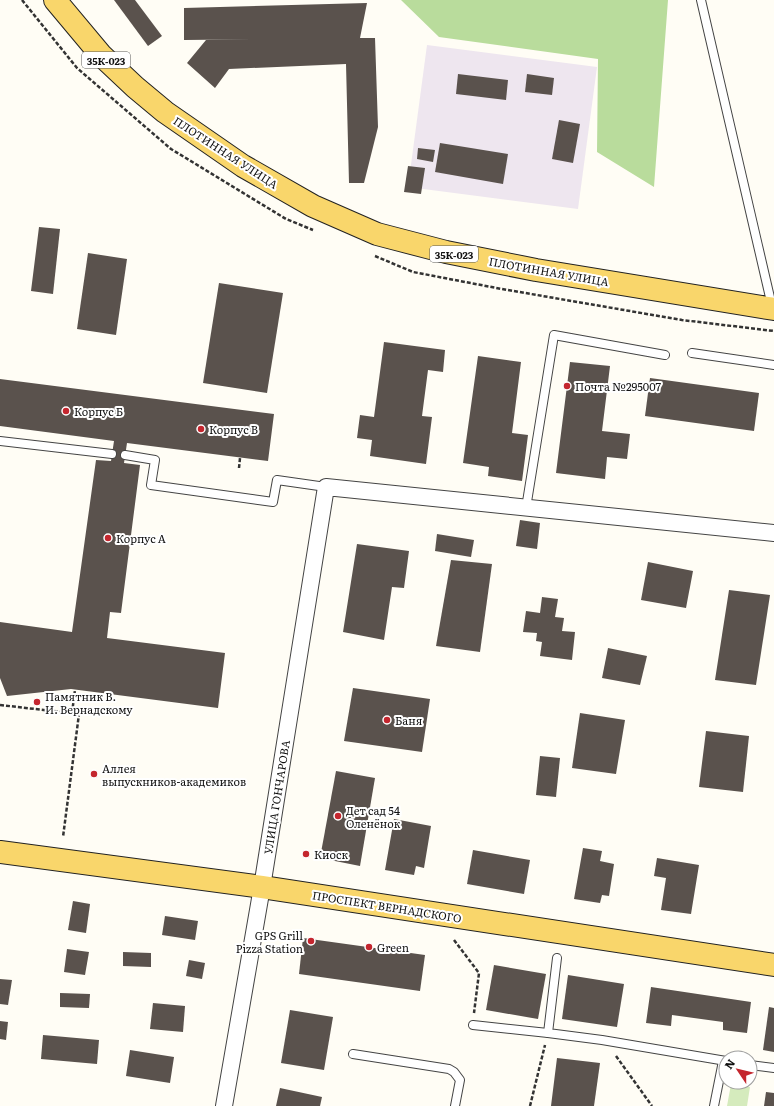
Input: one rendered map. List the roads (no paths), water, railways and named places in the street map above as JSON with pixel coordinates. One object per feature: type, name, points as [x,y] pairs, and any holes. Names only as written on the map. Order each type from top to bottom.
[{"type":"main road","name":"ПЛОТИННАЯ УЛИЦА","points":[[55,0],[100,55],[135,87],[166,112],[243,166],[306,202],[377,234],[446,252],[521,268],[773,309]]},
{"type":"main road","name":"ПРОСПЕКТ ВЕРНАДСКОГО","points":[[0,852],[262,887],[774,965]]},
{"type":"street","points":[[326,488],[774,534]]},
{"type":"street","name":"УЛИЦА ГОНЧАРОВА","points":[[224,1106],[262,887],[326,488]]},
{"type":"lane","points":[[701,0],[773,309]]},
{"type":"lane","points":[[526,508],[554,335],[665,355]]},
{"type":"lane","points":[[692,353],[774,365]]},
{"type":"lane","points":[[0,441],[112,454]]},
{"type":"lane","points":[[125,455],[155,460],[151,486],[274,502],[277,480],[326,488]]},
{"type":"lane","points":[[548,1033],[557,958]]},
{"type":"lane","points":[[473,1025],[602,1040],[718,1060]]},
{"type":"lane","points":[[353,1054],[449,1069],[454,1072],[460,1080],[455,1106]]},
{"type":"lane","points":[[758,1066],[774,1068]]},
{"type":"lane","points":[[714,1106],[718,1090]]},
{"type":"place","name":"Почта №295007","points":[[567,386]]},
{"type":"place","name":"Корпус Б","points":[[66,411]]},
{"type":"place","name":"Корпус В","points":[[201,429]]},
{"type":"place","name":"Корпус А","points":[[108,538]]},
{"type":"place","name":"Памятник В. И. Вернадскому","points":[[37,702]]},
{"type":"place","name":"Баня","points":[[387,720]]},
{"type":"place","name":"Аллея выпускников-академиков","points":[[94,774]]},
{"type":"place","name":"Дет сад 54 Оленёнок","points":[[338,816]]},
{"type":"place","name":"Киоск","points":[[306,854]]},
{"type":"place","name":"GPS Grill Pizza Station","points":[[311,941]]},
{"type":"place","name":"Green","points":[[369,947]]}]
